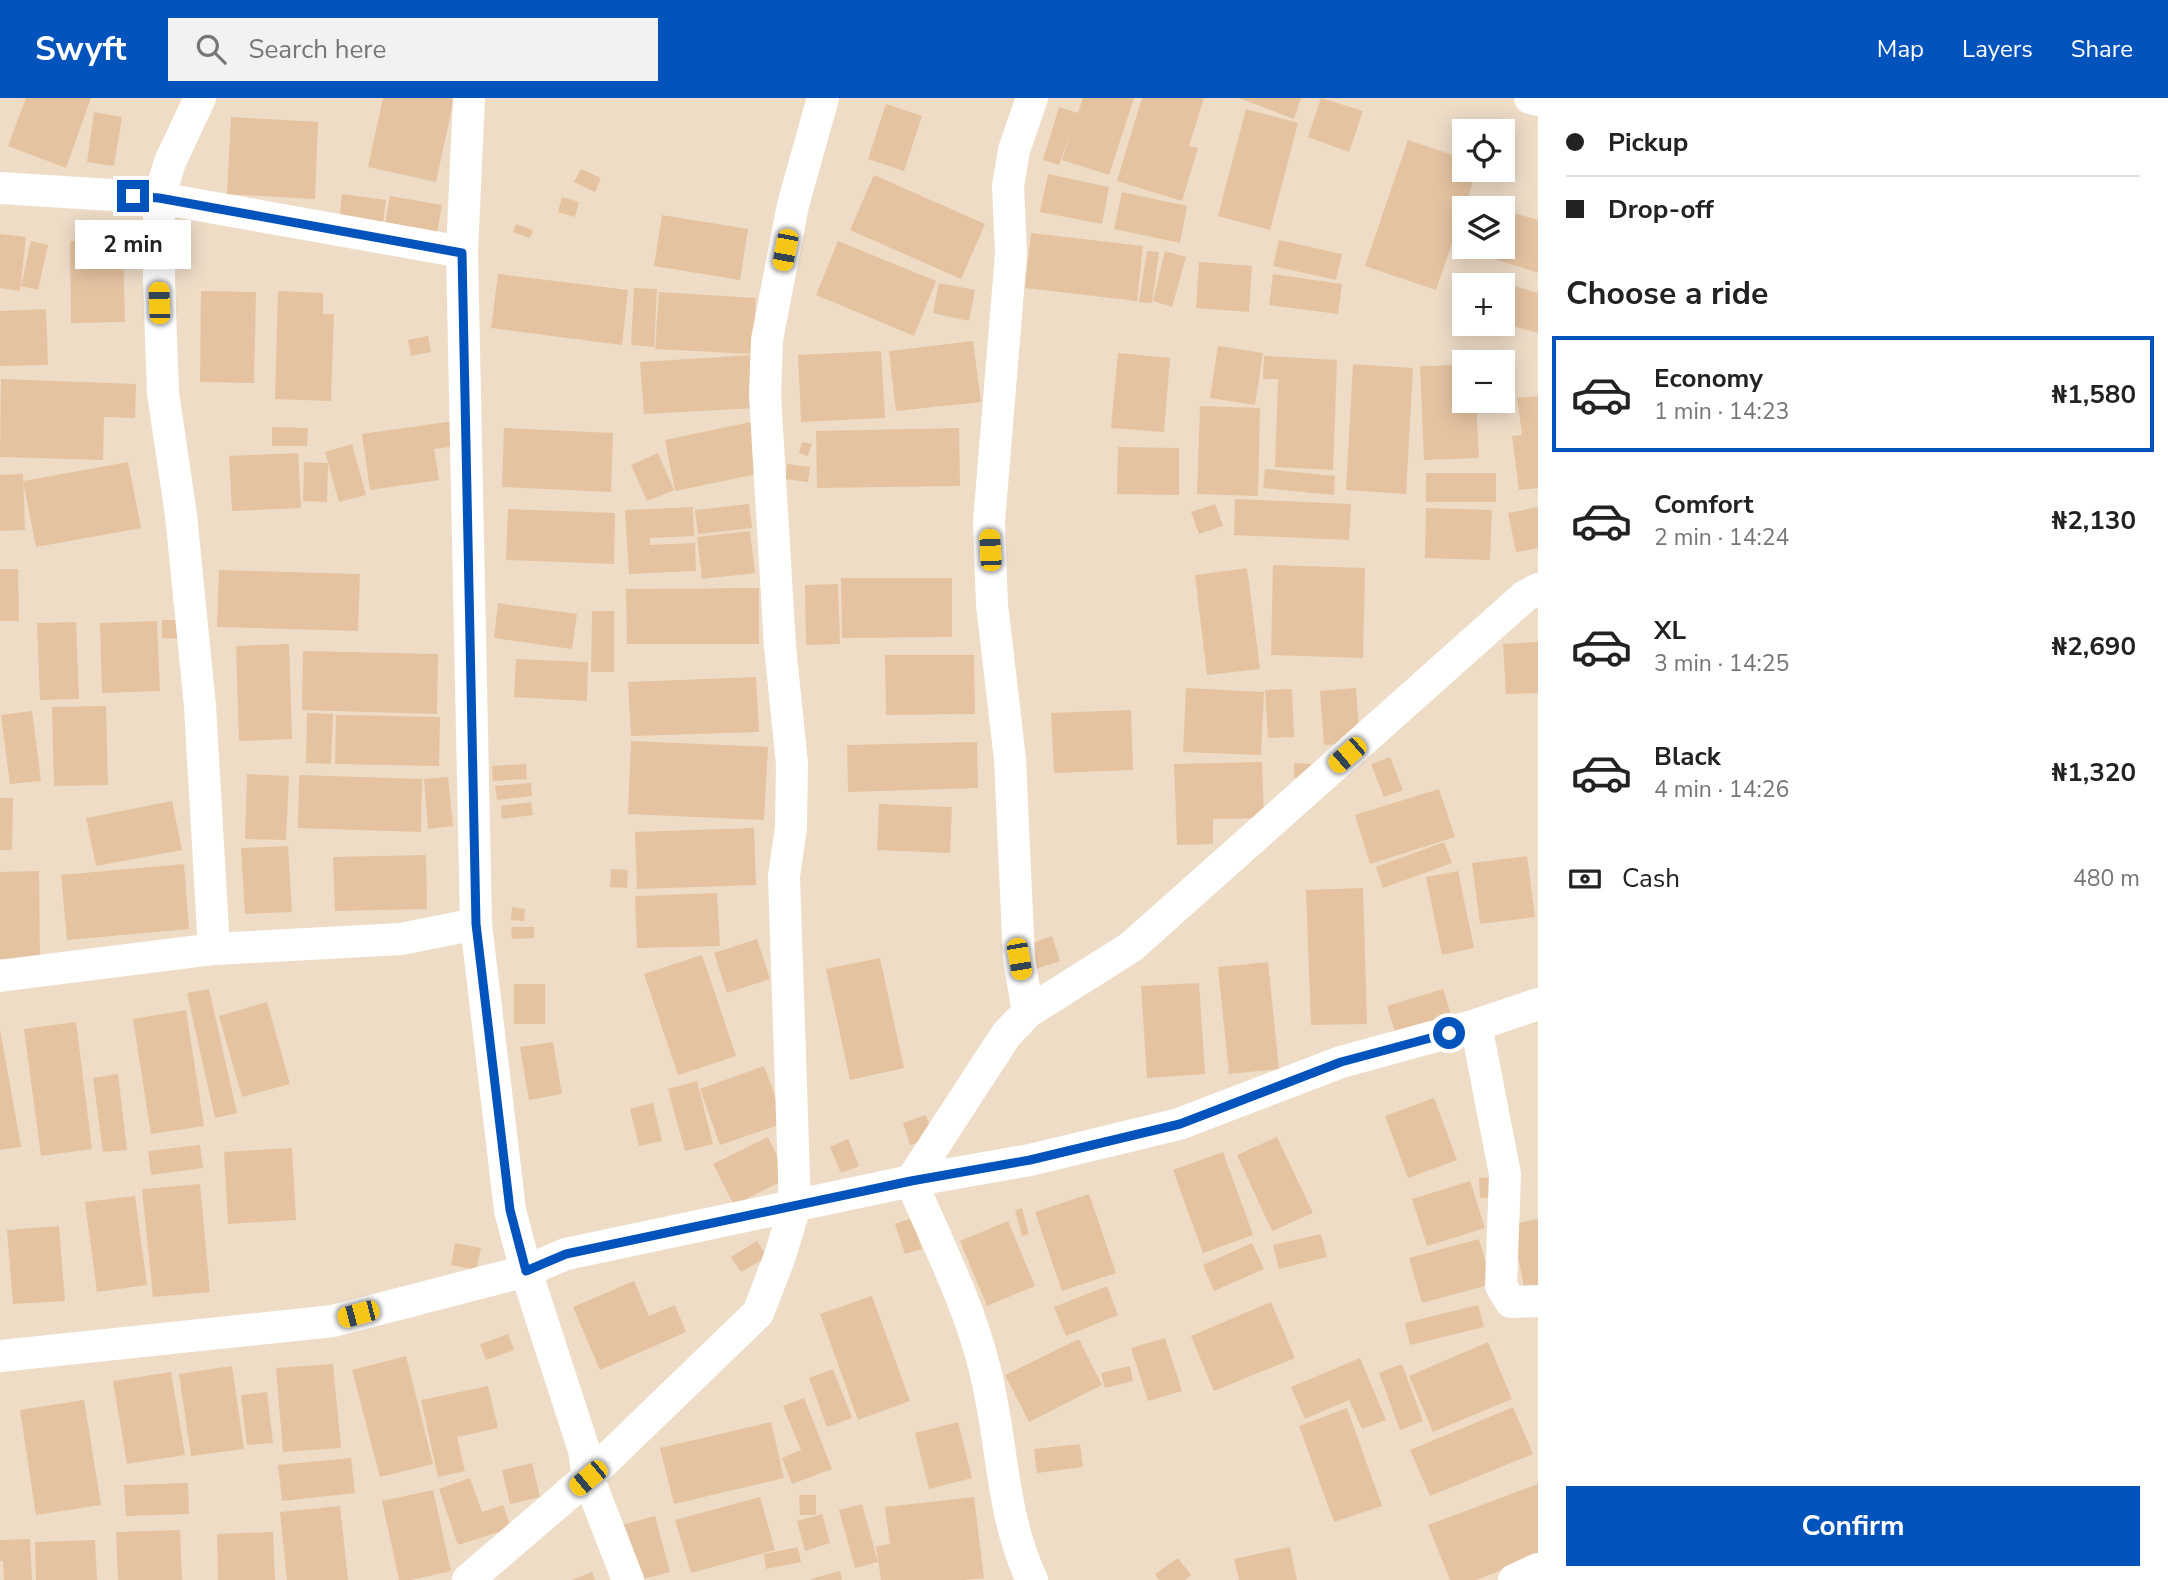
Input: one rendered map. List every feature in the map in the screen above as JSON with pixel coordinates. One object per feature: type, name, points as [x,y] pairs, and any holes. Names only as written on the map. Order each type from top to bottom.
[{"type":"street","points":[[200,98],[170,162],[159,198],[159,281],[163,393],[181,515],[200,706],[214,949]]},
{"type":"street","points":[[469,98],[462,253],[476,924],[510,1210],[526,1271],[584,1450],[588,1478],[628,1580]]},
{"type":"street","points":[[468,1580],[588,1478],[758,1313],[780,1256],[795,1206],[784,876],[791,828],[792,764],[780,646],[765,395],[767,340],[793,205],[823,98]]},
{"type":"street","points":[[1028,1012],[1019,959],[1010,759],[992,605],[989,522],[1011,254],[1008,186],[1014,150],[1032,98]]},
{"type":"street","points":[[1530,98],[1538,100]]},
{"type":"street","points":[[0,188],[159,198],[462,253]]},
{"type":"street","points":[[911,1181],[1006,1035],[1028,1012],[1131,947],[1525,596],[1538,589]]},
{"type":"street","points":[[0,976],[214,949],[401,939],[476,924]]},
{"type":"street","points":[[0,1356],[333,1321],[526,1271],[566,1254],[911,1181],[1030,1160],[1180,1124],[1341,1062],[1476,1025],[1538,1004]]},
{"type":"street","points":[[1476,1025],[1505,1174],[1501,1286],[1511,1302],[1538,1301]]},
{"type":"street","points":[[911,1181],[973,1326],[985,1368],[1010,1519],[1032,1580]]},
{"type":"street","points":[[1514,1580],[1538,1569]]},
{"type":"building","points":[[26,98],[91,98],[66,168],[8,146]]},
{"type":"building","points":[[383,98],[454,98],[436,182],[368,167]]},
{"type":"building","points":[[1083,98],[1134,98],[1109,175],[1062,160],[1070,133],[1059,165],[1043,160],[1059,107],[1078,113]]},
{"type":"building","points":[[1142,98],[1204,98],[1189,146],[1198,148],[1182,201],[1117,181]]},
{"type":"building","points":[[1239,98],[1301,98],[1294,119]]},
{"type":"building","points":[[1321,98],[1363,111],[1349,152],[1308,137]]},
{"type":"building","points":[[886,104],[922,116],[904,171],[868,159]]},
{"type":"building","points":[[1246,109],[1298,123],[1270,230],[1218,216]]},
{"type":"building","points":[[94,112],[122,117],[114,166],[87,162]]},
{"type":"building","points":[[231,117],[318,122],[315,199],[227,194]]},
{"type":"building","points":[[1408,140],[1452,155],[1452,182],[1473,182],[1468,196],[1452,196],[1452,243],[1436,290],[1365,266]]},
{"type":"building","points":[[581,169],[601,178],[595,192],[574,182]]},
{"type":"building","points":[[1048,174],[1109,187],[1102,224],[1040,212]]},
{"type":"building","points":[[874,175],[985,224],[961,279],[850,230]]},
{"type":"building","points":[[1122,192],[1187,206],[1180,243],[1114,229]]},
{"type":"building","points":[[342,194],[386,200],[382,230],[339,223]]},
{"type":"building","points":[[390,196],[442,205],[436,239],[384,230]]},
{"type":"building","points":[[562,197],[579,202],[575,217],[558,212]]},
{"type":"building","points":[[1515,213],[1538,220],[1538,273],[1495,259],[1515,259]]},
{"type":"building","points":[[662,215],[748,229],[740,280],[654,266]]},
{"type":"building","points":[[516,224],[533,230],[530,238],[513,232]]},
{"type":"building","points":[[1031,233],[1143,246],[1137,301],[1025,288]]},
{"type":"building","points":[[0,234],[26,237],[20,291],[0,288]]},
{"type":"building","points":[[123,240],[125,322],[71,323],[70,241]]},
{"type":"building","points":[[1279,240],[1342,254],[1336,280],[1273,266]]},
{"type":"building","points":[[31,241],[48,245],[38,290],[21,286]]},
{"type":"building","points":[[838,241],[936,281],[914,336],[816,295]]},
{"type":"building","points":[[1147,251],[1159,252],[1152,303],[1139,302]]},
{"type":"building","points":[[1165,251],[1186,257],[1172,307],[1153,301]]},
{"type":"building","points":[[1199,262],[1252,266],[1249,312],[1196,308]]},
{"type":"building","points":[[498,274],[628,290],[622,345],[491,328]]},
{"type":"building","points":[[1273,274],[1342,284],[1338,314],[1269,305]]},
{"type":"building","points":[[939,283],[975,290],[969,321],[933,313]]},
{"type":"building","points":[[1515,286],[1538,293],[1538,333],[1515,326]]},
{"type":"building","points":[[634,288],[657,289],[654,347],[631,345]]},
{"type":"building","points":[[201,291],[256,292],[254,383],[200,382]]},
{"type":"building","points":[[278,291],[323,293],[323,314],[334,314],[331,401],[275,399]]},
{"type":"building","points":[[659,292],[756,298],[753,354],[655,349]]},
{"type":"building","points":[[46,309],[48,365],[0,366],[0,311]]},
{"type":"building","points":[[428,336],[431,352],[411,356],[408,340]]},
{"type":"building","points":[[973,341],[981,402],[896,411],[889,351]]},
{"type":"building","points":[[1218,346],[1263,353],[1255,405],[1210,398]]},
{"type":"building","points":[[881,351],[885,418],[801,422],[798,355]]},
{"type":"building","points":[[1118,353],[1170,358],[1164,432],[1111,428]]},
{"type":"building","points":[[753,355],[756,408],[644,414],[640,362]]},
{"type":"building","points":[[1264,356],[1337,360],[1333,470],[1275,467],[1278,379],[1263,379]]},
{"type":"building","points":[[1353,364],[1413,368],[1406,494],[1346,490]]},
{"type":"building","points":[[1452,365],[1452,413],[1477,413],[1479,458],[1424,460],[1420,366]]},
{"type":"building","points":[[1,379],[136,384],[135,418],[104,417],[103,460],[0,457]]},
{"type":"building","points":[[1538,396],[1538,488],[1519,490],[1512,436],[1522,435],[1517,398]]},
{"type":"building","points":[[1200,406],[1260,408],[1258,496],[1197,494]]},
{"type":"building","points":[[454,421],[457,446],[434,449],[439,480],[370,490],[362,434]]},
{"type":"building","points":[[751,422],[762,473],[675,491],[665,440]]},
{"type":"building","points":[[272,427],[308,428],[307,446],[272,446]]},
{"type":"building","points":[[504,428],[613,433],[611,492],[502,487]]},
{"type":"building","points":[[959,428],[960,486],[817,488],[816,431]]},
{"type":"building","points":[[802,442],[812,444],[808,456],[799,453]]},
{"type":"building","points":[[352,444],[366,495],[339,502],[325,452]]},
{"type":"building","points":[[1118,447],[1179,448],[1179,495],[1117,494]]},
{"type":"building","points":[[298,453],[301,508],[232,511],[229,456]]},
{"type":"building","points":[[658,453],[674,490],[647,501],[631,465]]},
{"type":"building","points":[[128,462],[141,528],[36,547],[23,481]]},
{"type":"building","points":[[304,462],[328,463],[327,502],[303,501]]},
{"type":"building","points":[[787,464],[810,467],[808,482],[785,479]]},
{"type":"building","points":[[1265,469],[1335,476],[1334,495],[1263,488]]},
{"type":"building","points":[[1426,473],[1496,473],[1496,502],[1426,502]]},
{"type":"building","points":[[23,474],[25,530],[0,531],[0,475]]},
{"type":"building","points":[[1235,499],[1351,504],[1349,540],[1234,535]]},
{"type":"building","points":[[749,504],[752,528],[698,534],[695,510]]},
{"type":"building","points":[[1215,504],[1223,526],[1199,534],[1191,512]]},
{"type":"building","points":[[693,507],[694,536],[650,538],[650,545],[695,543],[696,571],[629,574],[625,510]]},
{"type":"building","points":[[1538,507],[1538,548],[1516,552],[1508,513]]},
{"type":"building","points":[[1426,508],[1492,510],[1490,560],[1425,558]]},
{"type":"building","points":[[508,509],[615,513],[614,564],[506,560]]},
{"type":"building","points":[[750,531],[755,573],[702,579],[697,537]]},
{"type":"building","points":[[1273,565],[1365,568],[1363,658],[1271,655]]},
{"type":"building","points":[[1247,568],[1260,669],[1207,675],[1195,575]]},
{"type":"building","points":[[0,569],[18,569],[19,621],[0,621]]},
{"type":"building","points":[[219,570],[360,574],[358,631],[217,627]]},
{"type":"building","points":[[841,578],[952,578],[952,637],[842,638]]},
{"type":"building","points":[[838,584],[840,644],[806,645],[805,585]]},
{"type":"building","points":[[759,588],[759,644],[627,644],[626,589]]},
{"type":"building","points":[[498,603],[577,614],[572,649],[494,638]]},
{"type":"building","points":[[592,611],[614,611],[614,672],[591,672]]},
{"type":"building","points":[[162,620],[187,620],[186,639],[162,638]]},
{"type":"building","points":[[157,621],[160,691],[102,693],[100,623]]},
{"type":"building","points":[[76,622],[79,699],[40,700],[37,623]]},
{"type":"building","points":[[1538,642],[1538,693],[1506,694],[1503,644]]},
{"type":"building","points":[[289,644],[292,739],[239,741],[236,646]]},
{"type":"building","points":[[303,651],[438,654],[437,714],[302,710]]},
{"type":"building","points":[[885,655],[974,655],[975,714],[886,715]]},
{"type":"building","points":[[516,659],[588,662],[587,701],[514,697]]},
{"type":"building","points":[[756,677],[759,732],[631,736],[628,682]]},
{"type":"building","points":[[1186,688],[1264,692],[1261,755],[1183,752]]},
{"type":"building","points":[[1356,688],[1360,743],[1324,745],[1320,691]]},
{"type":"building","points":[[1292,689],[1294,737],[1268,738],[1265,690]]},
{"type":"building","points":[[106,706],[108,785],[54,786],[52,707]]},
{"type":"building","points":[[1131,710],[1133,770],[1054,773],[1051,713]]},
{"type":"building","points":[[32,711],[41,781],[10,784],[1,715]]},
{"type":"building","points":[[307,713],[333,714],[331,764],[306,763]]},
{"type":"building","points":[[336,715],[440,717],[439,766],[335,764]]},
{"type":"building","points":[[631,741],[768,747],[764,820],[628,814]]},
{"type":"building","points":[[977,742],[978,788],[848,792],[847,745]]},
{"type":"building","points":[[1390,757],[1403,790],[1384,797],[1371,764]]},
{"type":"building","points":[[1262,762],[1264,818],[1213,819],[1213,844],[1177,845],[1174,764]]},
{"type":"building","points":[[1294,763],[1313,764],[1313,778],[1294,778]]},
{"type":"building","points":[[526,764],[527,779],[493,781],[492,766]]},
{"type":"building","points":[[247,774],[289,776],[286,840],[245,839]]},
{"type":"building","points":[[299,775],[422,779],[421,832],[298,828]]},
{"type":"building","points":[[448,777],[453,826],[428,829],[424,779]]},
{"type":"building","points":[[531,783],[532,796],[497,800],[495,786]]},
{"type":"building","points":[[1439,789],[1455,837],[1370,864],[1355,815]]},
{"type":"building","points":[[0,798],[13,798],[12,850],[0,850]]},
{"type":"building","points":[[172,801],[182,850],[96,866],[86,818]]},
{"type":"building","points":[[531,802],[533,815],[502,819],[501,806]]},
{"type":"building","points":[[879,804],[952,807],[950,853],[877,850]]},
{"type":"building","points":[[754,828],[756,885],[637,889],[635,832]]},
{"type":"building","points":[[1444,842],[1452,863],[1383,888],[1376,867]]},
{"type":"building","points":[[288,846],[292,912],[245,914],[241,848]]},
{"type":"building","points":[[426,855],[427,909],[335,911],[333,857]]},
{"type":"building","points":[[1527,856],[1535,917],[1480,924],[1472,863]]},
{"type":"building","points":[[184,864],[189,929],[67,940],[61,875]]},
{"type":"building","points":[[611,869],[628,870],[627,888],[610,887]]},
{"type":"building","points":[[39,871],[40,959],[0,959],[0,872]]},
{"type":"building","points":[[1458,871],[1474,948],[1442,955],[1426,877]]},
{"type":"building","points":[[1363,888],[1367,1024],[1311,1025],[1306,890]]},
{"type":"building","points":[[717,893],[720,946],[637,948],[635,896]]},
{"type":"building","points":[[512,907],[525,909],[524,921],[511,920]]},
{"type":"building","points":[[511,927],[534,927],[534,938],[512,939]]},
{"type":"building","points":[[1052,936],[1060,961],[1030,971],[1022,947]]},
{"type":"building","points":[[757,939],[770,979],[727,993],[714,953]]},
{"type":"building","points":[[702,955],[736,1056],[678,1075],[644,974]]},
{"type":"building","points":[[880,958],[904,1068],[850,1080],[826,969]]},
{"type":"building","points":[[1268,962],[1279,1069],[1229,1074],[1218,967]]},
{"type":"building","points":[[1199,983],[1205,1074],[1147,1078],[1141,986]]},
{"type":"building","points":[[514,984],[545,984],[545,1024],[514,1024]]},
{"type":"building","points":[[209,989],[237,1113],[215,1118],[187,993]]},
{"type":"building","points":[[1443,989],[1453,1021],[1397,1038],[1387,1006]]},
{"type":"building","points":[[267,1002],[290,1084],[242,1097],[219,1016]]},
{"type":"building","points":[[186,1010],[204,1126],[151,1134],[133,1019]]},
{"type":"building","points":[[76,1022],[92,1149],[41,1156],[24,1029]]},
{"type":"building","points":[[0,1029],[21,1147],[0,1150]]},
{"type":"building","points":[[553,1042],[562,1094],[529,1100],[520,1047]]},
{"type":"building","points":[[764,1066],[785,1123],[720,1145],[700,1089]]},
{"type":"building","points":[[118,1074],[127,1150],[103,1152],[93,1078]]},
{"type":"building","points":[[697,1081],[713,1144],[685,1151],[668,1089]]},
{"type":"building","points":[[1434,1098],[1457,1160],[1408,1178],[1385,1116]]},
{"type":"building","points":[[653,1103],[662,1141],[639,1146],[630,1109]]},
{"type":"building","points":[[926,1115],[934,1138],[910,1145],[903,1123]]},
{"type":"building","points":[[768,1137],[788,1178],[734,1205],[713,1164]]},
{"type":"building","points":[[1277,1137],[1313,1213],[1272,1231],[1237,1155]]},
{"type":"building","points":[[848,1139],[859,1166],[841,1173],[830,1147]]},
{"type":"building","points":[[200,1145],[203,1168],[151,1175],[148,1151]]},
{"type":"building","points":[[292,1148],[296,1220],[228,1224],[224,1152]]},
{"type":"building","points":[[1223,1152],[1253,1235],[1203,1253],[1173,1170]]},
{"type":"building","points":[[1493,1177],[1494,1197],[1480,1198],[1479,1178]]},
{"type":"building","points":[[1470,1181],[1485,1228],[1427,1246],[1412,1199]]},
{"type":"building","points":[[200,1184],[210,1292],[153,1297],[142,1189]]},
{"type":"building","points":[[1089,1194],[1116,1273],[1062,1291],[1035,1212]]},
{"type":"building","points":[[135,1196],[147,1285],[97,1292],[85,1202]]},
{"type":"building","points":[[1022,1208],[1029,1234],[1022,1236],[1015,1210]]},
{"type":"building","points":[[912,1218],[922,1249],[905,1254],[895,1224]]},
{"type":"building","points":[[1538,1219],[1538,1291],[1525,1293],[1512,1224]]},
{"type":"building","points":[[1008,1221],[1035,1286],[987,1306],[960,1241]]},
{"type":"building","points":[[59,1226],[65,1301],[13,1304],[7,1230]]},
{"type":"building","points":[[1321,1234],[1327,1257],[1279,1269],[1273,1245]]},
{"type":"building","points":[[1479,1239],[1492,1284],[1422,1303],[1409,1258]]},
{"type":"building","points":[[757,1241],[767,1257],[741,1272],[731,1257]]},
{"type":"building","points":[[455,1243],[481,1248],[476,1270],[451,1265]]},
{"type":"building","points":[[1252,1243],[1264,1269],[1214,1291],[1203,1265]]},
{"type":"building","points":[[634,1281],[649,1316],[675,1305],[686,1332],[600,1370],[573,1307]]},
{"type":"building","points":[[1107,1286],[1118,1315],[1066,1336],[1054,1307]]},
{"type":"building","points":[[872,1296],[910,1401],[858,1420],[820,1314]]},
{"type":"building","points":[[1271,1302],[1295,1358],[1214,1391],[1191,1336]]},
{"type":"building","points":[[1478,1305],[1484,1327],[1410,1345],[1405,1323]]},
{"type":"building","points":[[508,1334],[514,1350],[486,1360],[480,1344]]},
{"type":"building","points":[[1165,1338],[1182,1391],[1148,1401],[1131,1348]]},
{"type":"building","points":[[1079,1339],[1102,1385],[1029,1422],[1005,1375]]},
{"type":"building","points":[[1488,1342],[1512,1399],[1433,1432],[1409,1376]]},
{"type":"building","points":[[406,1356],[433,1464],[380,1477],[352,1370]]},
{"type":"building","points":[[1360,1358],[1386,1420],[1362,1429],[1349,1400],[1305,1419],[1291,1387]]},
{"type":"building","points":[[333,1364],[341,1448],[283,1452],[276,1368]]},
{"type":"building","points":[[1402,1364],[1423,1421],[1400,1430],[1379,1373]]},
{"type":"building","points":[[232,1366],[244,1449],[191,1456],[179,1374]]},
{"type":"building","points":[[1130,1366],[1133,1381],[1105,1388],[1101,1373]]},
{"type":"building","points":[[833,1369],[852,1418],[827,1427],[809,1378]]},
{"type":"building","points":[[171,1372],[185,1455],[127,1464],[113,1381]]},
{"type":"building","points":[[488,1386],[498,1428],[457,1437],[465,1471],[438,1477],[421,1400]]},
{"type":"building","points":[[267,1392],[273,1443],[247,1445],[241,1395]]},
{"type":"building","points":[[804,1398],[832,1469],[792,1484],[782,1458],[801,1450],[783,1406]]},
{"type":"building","points":[[84,1400],[101,1505],[36,1515],[20,1410]]},
{"type":"building","points":[[1513,1407],[1533,1454],[1430,1496],[1410,1450]]},
{"type":"building","points":[[1347,1408],[1382,1506],[1334,1522],[1299,1426]]},
{"type":"building","points":[[771,1422],[784,1478],[674,1504],[660,1448]]},
{"type":"building","points":[[958,1422],[972,1478],[929,1489],[915,1433]]},
{"type":"building","points":[[1080,1444],[1083,1467],[1037,1473],[1034,1449]]},
{"type":"building","points":[[351,1458],[355,1493],[282,1501],[278,1465]]},
{"type":"building","points":[[532,1463],[540,1497],[510,1504],[502,1470]]},
{"type":"building","points":[[470,1478],[482,1512],[503,1505],[511,1528],[458,1545],[439,1489]]},
{"type":"building","points":[[188,1483],[189,1514],[126,1516],[124,1485]]},
{"type":"building","points":[[1538,1484],[1538,1556],[1476,1580],[1450,1580],[1428,1525]]},
{"type":"building","points":[[433,1490],[451,1571],[399,1580],[382,1501]]},
{"type":"building","points":[[799,1495],[816,1495],[816,1515],[800,1515]]},
{"type":"building","points":[[760,1497],[775,1550],[691,1573],[675,1520]]},
{"type":"building","points":[[974,1497],[984,1578],[881,1580],[876,1546],[890,1544],[885,1507]]},
{"type":"building","points":[[862,1504],[878,1562],[855,1568],[839,1510]]},
{"type":"building","points":[[340,1506],[348,1580],[287,1580],[280,1512]]},
{"type":"building","points":[[822,1514],[830,1543],[805,1551],[797,1521]]},
{"type":"building","points":[[655,1516],[670,1572],[639,1580],[619,1526]]},
{"type":"building","points":[[180,1530],[182,1580],[118,1580],[116,1532]]},
{"type":"building","points":[[273,1532],[275,1580],[218,1580],[217,1534]]},
{"type":"building","points":[[30,1539],[32,1580],[4,1580],[0,1540]]},
{"type":"building","points":[[95,1540],[97,1580],[36,1580],[35,1542]]},
{"type":"building","points":[[798,1547],[801,1562],[766,1569],[764,1554]]},
{"type":"building","points":[[1290,1547],[1297,1580],[1239,1580],[1234,1559]]},
{"type":"building","points":[[1178,1558],[1191,1575],[1185,1580],[1159,1580],[1155,1574]]},
{"type":"building","points":[[840,1571],[842,1580],[811,1580],[811,1579]]},
{"type":"building","points":[[592,1572],[595,1580],[572,1580]]},
{"type":"route","points":[[133,196],[159,198],[462,253],[476,924],[510,1210],[526,1271],[566,1254],[911,1181],[1030,1160],[1180,1124],[1341,1062],[1449,1033]]}]
